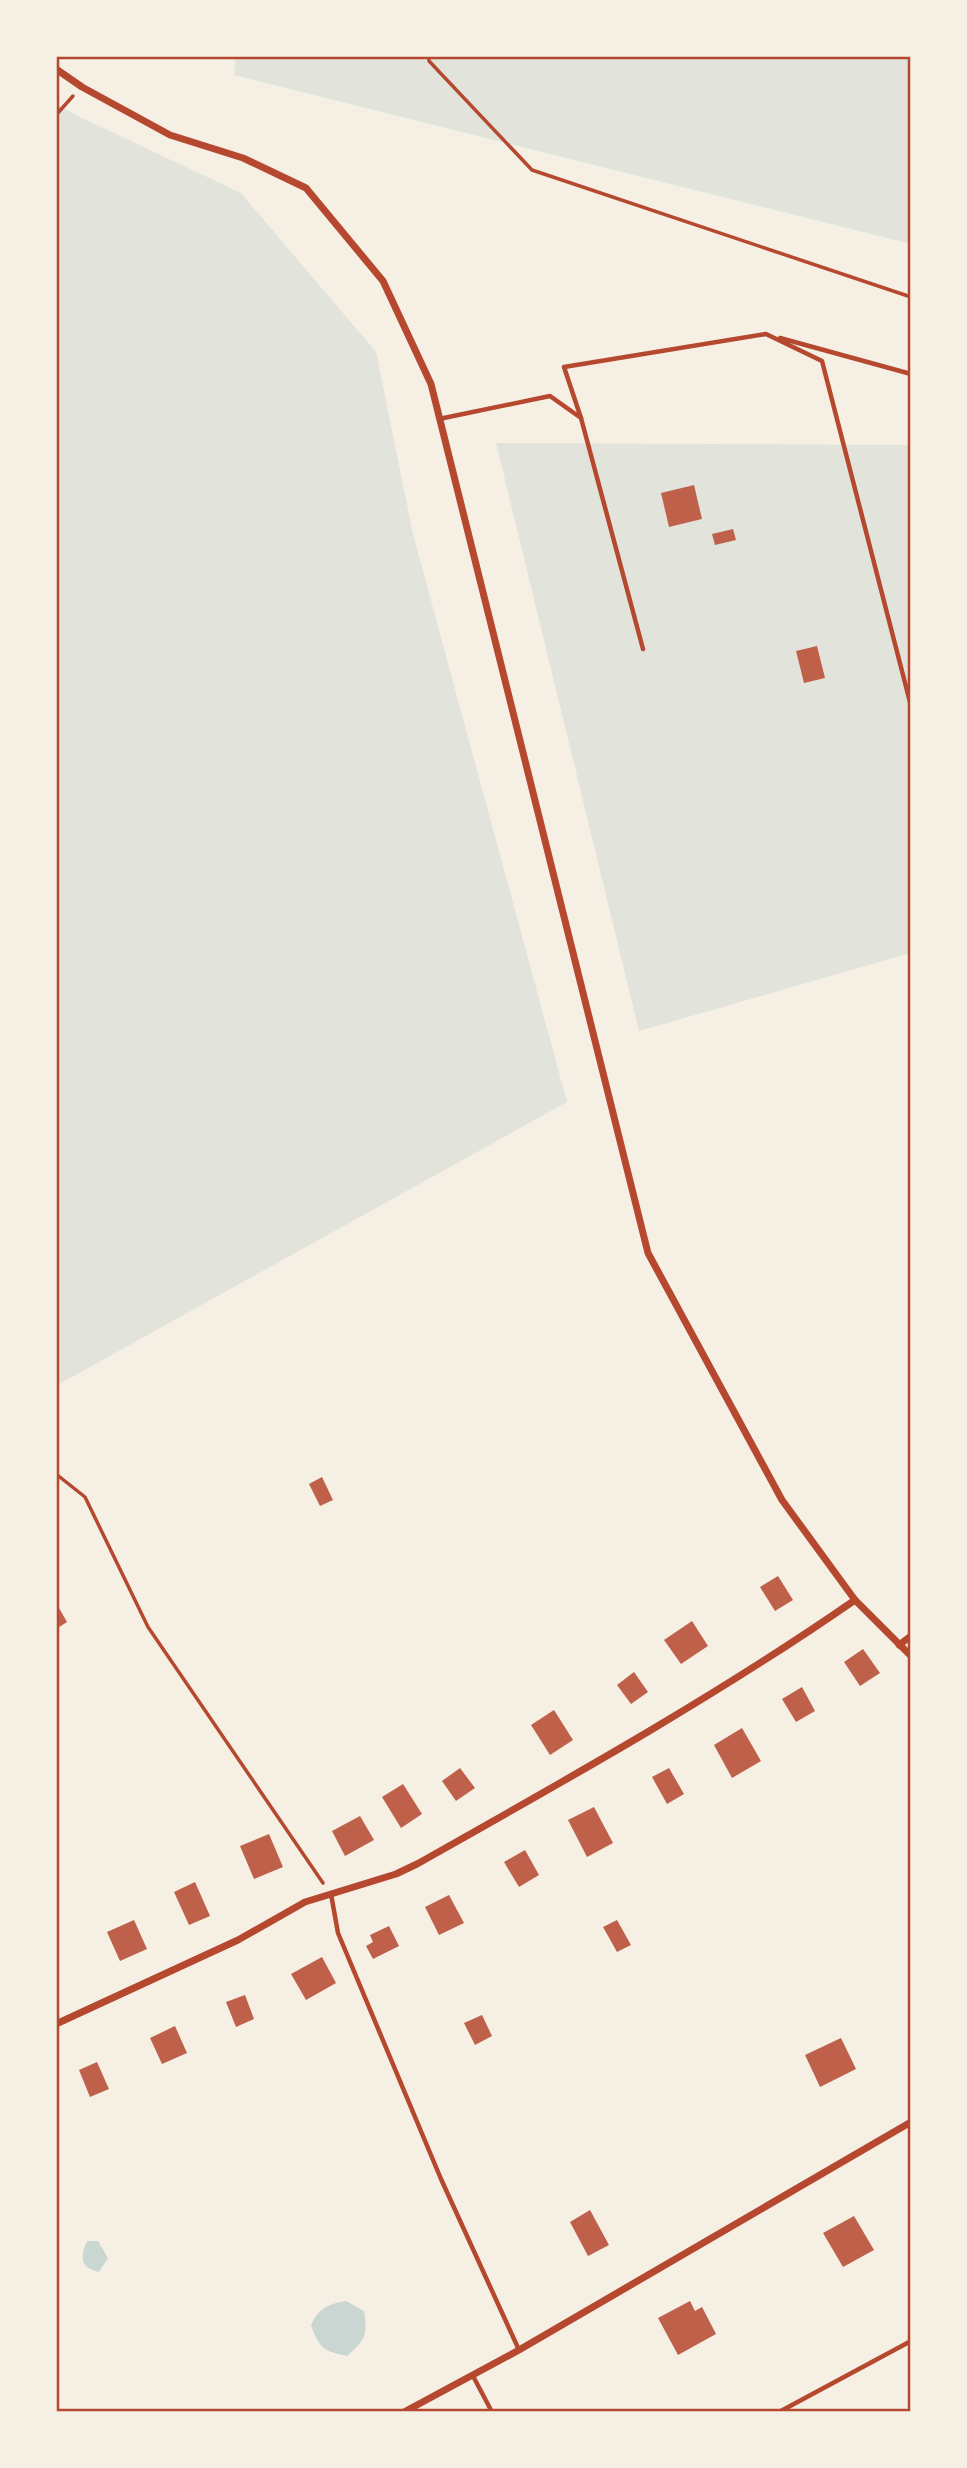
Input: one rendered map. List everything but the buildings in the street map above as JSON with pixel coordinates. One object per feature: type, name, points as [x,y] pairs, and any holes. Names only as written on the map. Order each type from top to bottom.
[{"type":"street","points":[[56,69],[82,87],[170,135],[243,158],[306,188],[383,281],[431,384],[648,1253],[782,1500],[855,1600],[911,1656]]},
{"type":"street","points":[[56,2024],[238,1940],[305,1902],[396,1874],[417,1864],[644,1736],[794,1642],[855,1600]]},
{"type":"street","points":[[899,1645],[911,1636]]},
{"type":"street","points":[[404,2412],[519,2350],[911,2122]]},
{"type":"lane","points":[[643,649],[581,418],[564,367],[765,334],[911,374]]},
{"type":"lane","points":[[765,334],[822,361],[911,706]]},
{"type":"lane","points":[[438,419],[550,396],[581,418]]},
{"type":"lane","points":[[331,1894],[338,1933],[441,2179],[519,2350]]},
{"type":"lane","points":[[779,2412],[911,2340]]},
{"type":"lane","points":[[473,2375],[492,2412]]},
{"type":"path","points":[[429,56],[429,61],[532,170],[911,297]]},
{"type":"path","points":[[56,116],[82,87]]},
{"type":"path","points":[[56,1474],[85,1497],[148,1627],[331,1894]]},
{"type":"shaded area","points":[[236,56],[911,56],[911,244],[234,75]]},
{"type":"shaded area","points":[[56,104],[241,193],[376,352],[413,534],[567,1102],[56,1386]]},
{"type":"shaded area","points":[[496,443],[911,445],[911,953],[639,1031]]},
{"type":"shaded area","points":[[87,2241],[98,2241],[108,2258],[99,2272],[88,2267],[83,2261]]},
{"type":"shaded area","points":[[346,2301],[364,2311],[366,2326],[358,2346],[347,2356],[323,2347],[311,2325],[317,2314],[325,2308]]}]
